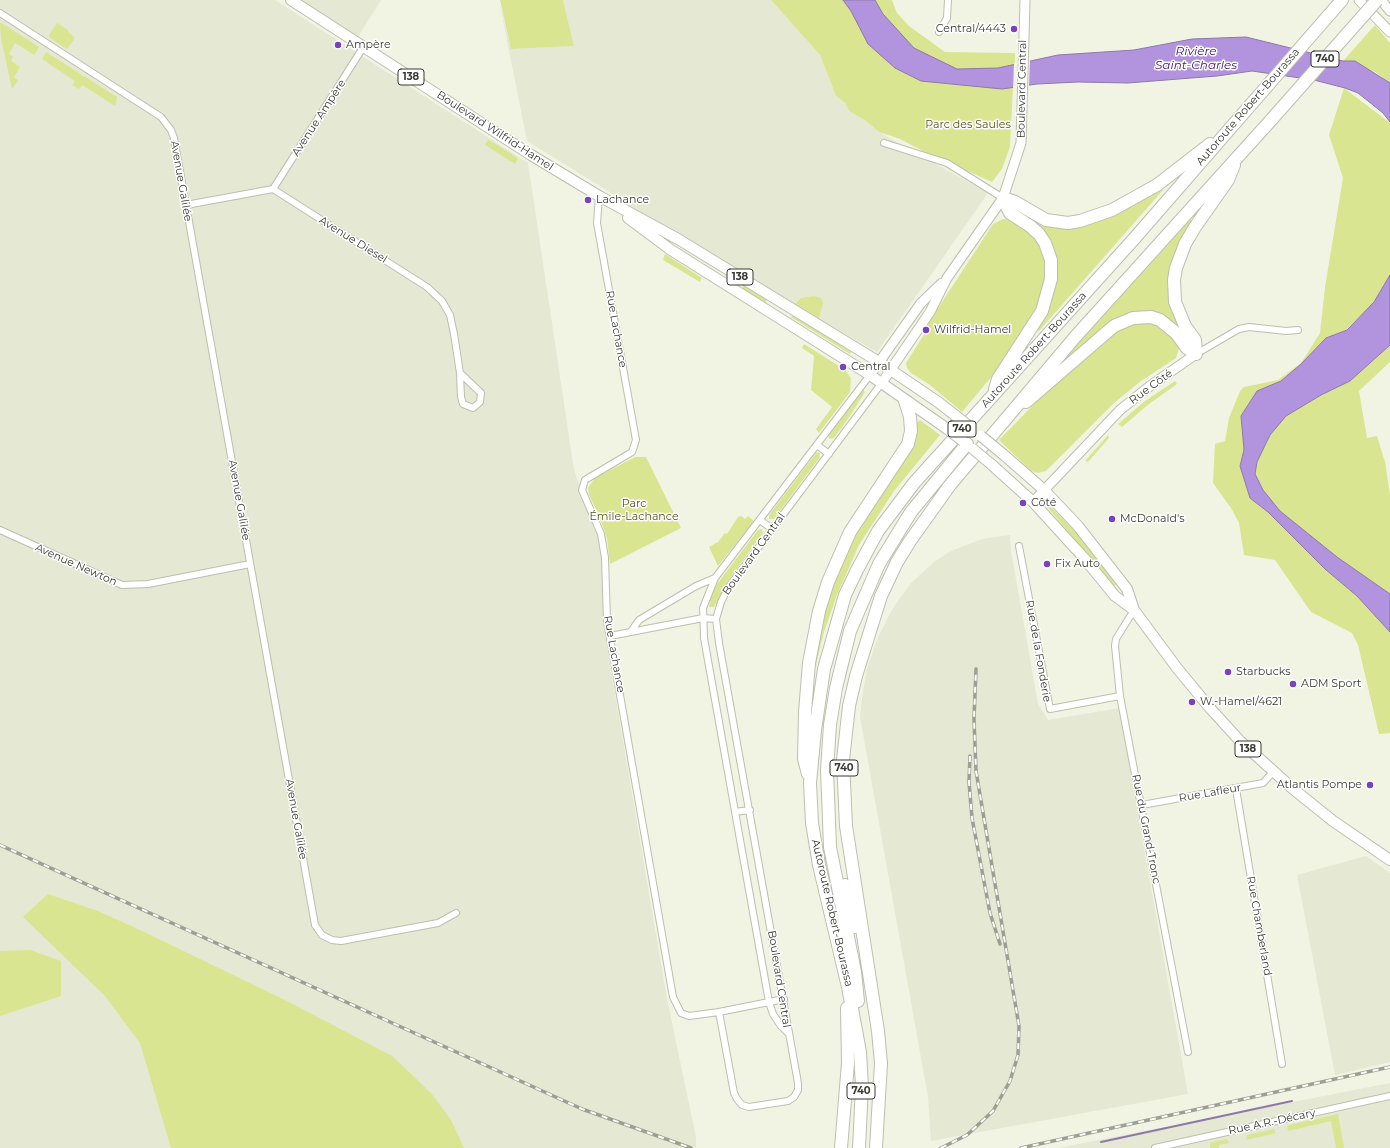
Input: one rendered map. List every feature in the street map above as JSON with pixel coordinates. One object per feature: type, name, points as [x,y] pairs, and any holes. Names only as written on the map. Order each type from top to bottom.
[{"type":"highway","name":"Autoroute Robert-Bourassa","points":[[860,1145],[862,1086],[858,1040],[848,987],[819,865],[812,823],[810,783],[816,723],[824,669],[839,613],[857,570],[878,531],[890,514],[939,454],[1128,246],[1342,0]]},
{"type":"highway","name":"Autoroute Robert-Bourassa","points":[[877,1143],[881,1063],[871,980],[850,854],[844,789],[845,737],[849,706],[856,676],[873,619],[897,562],[927,516],[1001,424],[1144,260],[1272,119],[1377,0]]},
{"type":"highway","points":[[1003,198],[1015,202],[1046,220],[1068,223],[1092,218],[1112,210],[1157,185],[1194,155],[1225,133]]},
{"type":"highway","points":[[1196,354],[1195,340],[1186,326],[1175,302],[1174,280],[1176,268],[1185,244],[1228,180],[1237,157]]},
{"type":"highway","points":[[991,398],[998,379],[1042,311],[1051,279],[1051,260],[1045,243],[1039,234],[1030,226],[1010,213],[1003,198]]},
{"type":"highway","points":[[1001,424],[1099,338],[1114,326],[1125,321],[1141,317],[1160,320],[1176,333],[1187,348],[1196,354]]},
{"type":"highway","points":[[810,783],[804,759],[805,712],[809,663],[819,611],[828,582],[850,532],[908,444],[910,417],[905,402]]},
{"type":"highway","points":[[858,1040],[858,996],[830,847],[827,770],[830,725],[839,672],[850,630],[867,587],[894,537],[926,492],[964,448]]},
{"type":"highway","points":[[828,800],[850,908],[871,980]]},
{"type":"highway","points":[[842,1143],[848,1063],[846,1017],[848,987]]},
{"type":"main road","name":"Boulevard Wilfrid-Hamel","points":[[291,0],[530,155],[599,196],[678,239],[892,370],[956,416],[1044,490],[1078,526],[1127,589],[1134,610]]},
{"type":"main road","name":"Boulevard Wilfrid-Hamel","points":[[599,196],[671,250],[870,375],[905,402],[946,428],[964,448],[991,464],[1033,502],[1084,558],[1115,596],[1134,610],[1204,702],[1240,741],[1273,772],[1333,821],[1390,860]]},
{"type":"street","points":[[939,32],[947,18],[948,0]]},
{"type":"street","name":"Boulevard Central","points":[[788,1033],[784,999],[719,643],[716,619],[721,602],[728,588],[892,370],[930,312],[947,278],[1003,198],[1021,143],[1025,0]]},
{"type":"street","points":[[1359,0],[1390,32]]},
{"type":"street","points":[[1381,0],[1390,11]]},
{"type":"street","name":"Avenue Galilée","points":[[0,13],[161,118],[171,130],[174,138],[315,925],[322,936],[332,940],[341,941],[438,923],[456,913]]},
{"type":"street","name":"Avenue Ampère","points":[[273,189],[364,46]]},
{"type":"street","points":[[884,143],[947,164],[1003,198]]},
{"type":"street","points":[[186,205],[273,189]]},
{"type":"street","name":"Avenue Diesel","points":[[273,189],[427,287],[442,301],[450,315],[460,373],[461,397],[463,404],[473,408],[480,402],[481,393],[460,373]]},
{"type":"street","name":"Rue Lachance","points":[[599,196],[597,223],[636,440],[632,452],[591,476],[582,485],[582,490],[601,534],[605,558],[606,621],[610,636],[673,997],[681,1013],[689,1016],[719,1012],[784,999]]},
{"type":"street","name":"Boulevard Central","points":[[788,1033],[773,1014],[770,1002],[704,638],[703,608],[715,578],[870,375],[920,303],[947,278]]},
{"type":"street","name":"Rue Côté","points":[[1033,502],[1120,410],[1145,389],[1196,354],[1239,329],[1249,327],[1286,331],[1298,330]]},
{"type":"street","points":[[817,445],[829,454]]},
{"type":"street","points":[[760,520],[772,529]]},
{"type":"street","name":"Avenue Newton","points":[[0,530],[122,585],[148,584],[250,564]]},
{"type":"street","name":"Rue de la Fonderie","points":[[1019,546],[1050,709],[1120,696]]},
{"type":"street","points":[[632,630],[639,620],[696,586],[715,578]]},
{"type":"street","name":"Rue du Grand-Tronc","points":[[1134,610],[1116,639],[1115,646],[1120,696],[1188,1052]]},
{"type":"street","points":[[610,636],[632,630],[703,618],[716,619]]},
{"type":"street","name":"Rue Lafleur","points":[[1142,805],[1263,783],[1273,772]]},
{"type":"street","name":"Rue Chamberland","points":[[1236,789],[1282,1064]]},
{"type":"street","points":[[735,812],[750,810]]},
{"type":"street","points":[[719,1012],[734,1093],[742,1105],[750,1107],[788,1101],[794,1097],[798,1090],[798,1083],[788,1033]]},
{"type":"street","name":"Rue A.R.-Décary","points":[[1155,1148],[1390,1096]]},
{"type":"shaded area","points":[[0,0],[275,0],[528,163],[574,470],[585,501],[596,519],[603,559],[606,641],[667,999],[696,1137],[696,1148],[0,1148]]},
{"type":"shaded area","points":[[301,0],[381,0],[358,37]]},
{"type":"shaded area","points":[[499,0],[511,49],[574,46],[563,0],[771,0],[820,55],[836,96],[879,132],[988,193],[877,352],[678,239],[608,191],[527,141]]},
{"type":"shaded area","points":[[1010,535],[1011,551],[1038,704],[1048,720],[1119,708],[1188,1094],[931,1141],[928,1097],[860,717],[862,697],[867,669],[878,637],[893,608],[911,583],[934,562],[951,551],[982,539]]},
{"type":"shaded area","points":[[1366,856],[1390,873],[1390,1062],[1335,1075],[1297,875]]},
{"type":"shaded area","points":[[1390,1083],[1390,1148],[1058,1148]]},
{"type":"green space","points":[[500,0],[563,0],[574,46],[511,49]]},
{"type":"green space","name":"Parc des Saules","points":[[771,0],[846,0],[870,43],[1013,86],[1010,147],[1002,169],[992,182],[900,139],[879,132],[865,120],[849,111],[845,103],[836,96],[820,55]]},
{"type":"green space","points":[[873,0],[892,0],[897,13],[909,26],[945,52],[1015,53],[1015,66],[998,70],[956,71],[913,49],[881,15]]},
{"type":"green space","points":[[0,22],[39,47],[34,55],[15,43],[9,54],[13,57],[11,61],[20,67],[14,77],[18,80],[12,89],[1,38]]},
{"type":"green space","points":[[57,23],[68,30],[68,32],[75,38],[67,49],[50,38],[49,35]]},
{"type":"green space","points":[[1375,25],[1390,43],[1390,83],[1375,72],[1343,61]]},
{"type":"green space","points":[[46,52],[117,97],[115,106],[82,85],[79,89],[72,85],[75,81],[42,59]]},
{"type":"green space","points":[[1344,88],[1390,123],[1390,275],[1374,302],[1346,330],[1326,338],[1301,364],[1281,381],[1257,391],[1241,416],[1244,450],[1240,466],[1250,498],[1268,512],[1325,569],[1357,596],[1390,632],[1390,733],[1379,734],[1358,645],[1352,633],[1311,612],[1275,560],[1244,555],[1239,523],[1231,508],[1213,483],[1215,444],[1225,441],[1229,418],[1240,391],[1244,387],[1278,380],[1301,363],[1320,333],[1325,287],[1343,178],[1329,135]]},
{"type":"green space","points":[[488,140],[518,158],[515,164],[485,145]]},
{"type":"green space","points":[[1160,188],[1163,190],[1039,331],[1035,329],[1054,280],[1033,224],[1035,221],[1055,228],[1078,227],[1094,223],[1110,217]]},
{"type":"green space","points":[[1003,219],[1010,219],[1033,234],[1044,251],[1048,273],[1036,312],[1008,357],[962,412],[930,385],[911,373],[907,368],[906,363],[925,333],[927,334],[931,329],[927,325],[993,224]]},
{"type":"green space","points":[[1190,220],[1193,222],[1171,273],[1181,326],[1178,328],[1140,313],[1072,357],[1069,354]]},
{"type":"green space","points":[[665,254],[702,278],[700,282],[663,260]]},
{"type":"green space","points":[[744,286],[767,300],[765,304],[742,288]]},
{"type":"green space","points":[[814,296],[821,298],[823,303],[819,318],[795,304],[801,298]]},
{"type":"green space","points":[[793,315],[851,352],[850,354],[791,317]]},
{"type":"green space","points":[[1132,321],[1154,323],[1164,328],[1176,339],[1179,348],[1176,358],[1141,381],[1114,403],[1046,471],[1038,473],[1031,471],[999,440],[1043,395],[1107,337]]},
{"type":"green space","points":[[804,344],[845,370],[851,378],[850,392],[819,433],[816,429],[832,407],[811,390],[814,356],[802,348]]},
{"type":"green space","points":[[1390,345],[1390,362],[1359,391],[1367,438],[1377,436],[1385,462],[1390,495],[1390,594],[1337,557],[1280,511],[1263,490],[1255,474],[1257,462],[1270,435],[1286,416],[1321,395],[1350,381]]},
{"type":"green space","points":[[1175,381],[1177,384],[1149,404],[1122,427],[1118,424],[1145,401]]},
{"type":"green space","points":[[863,390],[865,392],[850,416],[834,438],[829,439],[829,435]]},
{"type":"green space","points":[[920,420],[940,435],[894,491],[859,545],[837,595],[824,632],[816,665],[812,664],[816,639],[839,564],[915,424]]},
{"type":"green space","points":[[1108,435],[1109,438],[1088,462],[1085,461]]},
{"type":"green space","points":[[819,452],[820,457],[774,519],[769,519],[769,515],[816,453]]},
{"type":"green space","name":"Parc Émile-Lachance","points":[[635,457],[646,457],[681,528],[610,564],[607,539],[599,515],[589,495],[588,488],[595,478]]},
{"type":"green space","points":[[1049,505],[1074,530],[1116,585],[1114,586],[1048,508]]},
{"type":"green space","points":[[741,516],[745,519],[748,516],[754,521],[718,566],[709,547],[718,542],[725,533],[727,534],[738,517]]},
{"type":"green space","points":[[762,529],[763,533],[727,582],[714,607],[709,607],[711,596],[717,584],[758,530]]},
{"type":"green space","points":[[48,894],[98,911],[138,929],[289,1002],[392,1056],[431,1093],[451,1120],[464,1148],[171,1148],[140,1043],[105,996],[23,917]]},
{"type":"green space","points":[[30,950],[61,961],[61,996],[0,1016],[0,951]]},
{"type":"green space","points":[[1338,1114],[1344,1148],[1336,1148],[1331,1121],[1288,1131],[1287,1127],[1289,1125]]},
{"type":"green space","points":[[1274,1129],[1276,1133],[1246,1140],[1247,1135]]},
{"type":"green space","points":[[1227,1139],[1229,1143],[1219,1145],[1219,1148],[1210,1148],[1210,1143]]},
{"type":"water","name":"Rivière Saint-Charles","points":[[843,0],[875,0],[883,14],[914,48],[957,69],[998,68],[1058,55],[1134,50],[1192,39],[1246,37],[1343,61],[1355,61],[1390,83],[1390,122],[1383,113],[1358,93],[1345,88],[1314,80],[1252,71],[1217,76],[1128,83],[1078,82],[1037,84],[1002,89],[921,81],[895,68],[868,44],[851,11]]},
{"type":"water","points":[[1390,275],[1390,345],[1350,381],[1321,395],[1286,416],[1270,435],[1257,462],[1255,474],[1263,490],[1280,511],[1337,557],[1390,594],[1390,632],[1357,596],[1325,569],[1268,512],[1250,498],[1240,466],[1244,450],[1241,416],[1257,391],[1281,381],[1301,364],[1326,338],[1347,330],[1374,302]]},
{"type":"pier","points":[[1030,59],[1029,87],[1013,90],[1014,63]]},
{"type":"waterway","points":[[1101,1142],[1292,1101]]},
{"type":"railway","points":[[941,1148],[967,1135],[993,1111],[1010,1081],[1018,1055],[1019,1026],[976,771],[974,719],[976,669]]},
{"type":"railway","points":[[970,756],[969,782],[972,818],[990,913],[1000,944]]},
{"type":"railway","points":[[0,845],[582,1109],[691,1148]]},
{"type":"railway","points":[[1021,1148],[1390,1067]]},
{"type":"place","name":"Central/4443","points":[[1014,29]]},
{"type":"place","name":"Ampère","points":[[338,45]]},
{"type":"place","name":"Lachance","points":[[588,200]]},
{"type":"place","name":"Wilfrid-Hamel","points":[[926,330]]},
{"type":"place","name":"Central","points":[[843,367]]},
{"type":"place","name":"Côté","points":[[1023,503]]},
{"type":"place","name":"McDonald's","points":[[1112,519]]},
{"type":"place","name":"Fix Auto","points":[[1047,564]]},
{"type":"place","name":"Starbucks","points":[[1228,672]]},
{"type":"place","name":"ADM Sport","points":[[1293,684]]},
{"type":"place","name":"W.-Hamel/4621","points":[[1192,702]]},
{"type":"place","name":"Atlantis Pompe","points":[[1370,785]]}]
